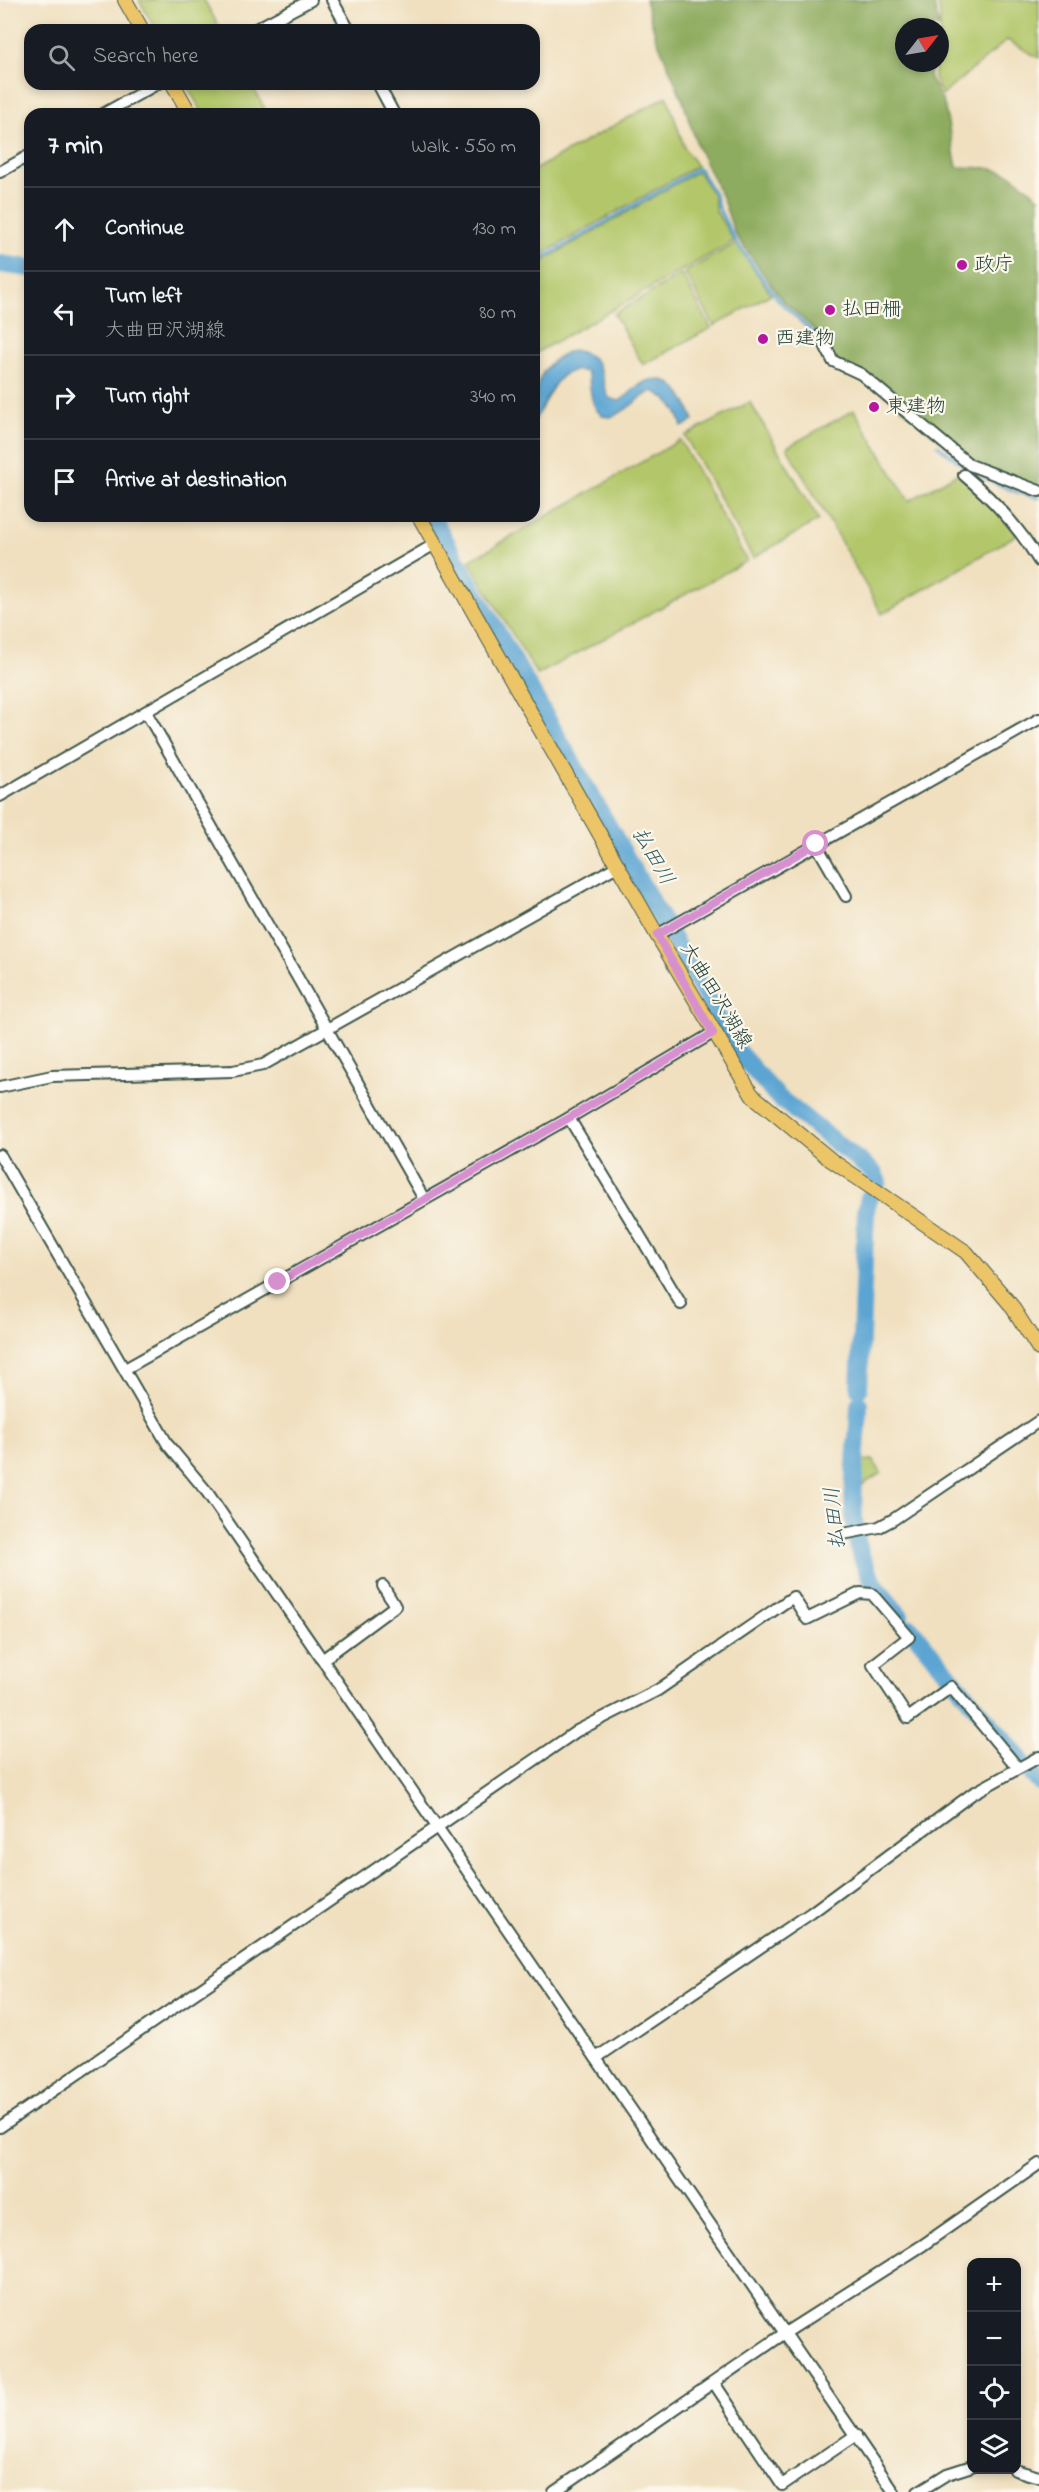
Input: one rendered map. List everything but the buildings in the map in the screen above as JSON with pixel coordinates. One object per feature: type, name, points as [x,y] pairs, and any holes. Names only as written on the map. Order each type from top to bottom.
[{"type":"main road","points":[[126,0],[139,24]]},
{"type":"main road","points":[[176,90],[187,108]]},
{"type":"main road","name":"大曲田沢湖線","points":[[422,522],[713,1033],[752,1095],[831,1160],[966,1252],[1011,1305],[1039,1349]]},
{"type":"street","points":[[265,24],[311,0]]},
{"type":"street","points":[[332,0],[346,24]]},
{"type":"street","points":[[115,108],[146,90]]},
{"type":"street","points":[[381,90],[391,108]]},
{"type":"street","points":[[0,172],[24,158]]},
{"type":"street","points":[[820,334],[833,361],[861,374],[970,465],[1039,491]]},
{"type":"street","points":[[964,475],[1008,516],[1039,561]]},
{"type":"street","points":[[1,793],[146,712],[435,544]]},
{"type":"street","points":[[146,712],[424,1199]]},
{"type":"street","points":[[657,935],[1039,719]]},
{"type":"street","points":[[816,844],[846,896]]},
{"type":"street","points":[[0,1087],[52,1076],[248,1070],[263,1065],[619,865]]},
{"type":"street","points":[[125,1369],[569,1118],[713,1033]]},
{"type":"street","points":[[569,1118],[681,1304]]},
{"type":"street","points":[[0,1155],[168,1445],[196,1478],[894,2492]]},
{"type":"street","points":[[843,1534],[867,1531],[894,1519],[1039,1421]]},
{"type":"street","points":[[322,1660],[395,1606],[383,1586]]},
{"type":"street","points":[[0,2127],[577,1731],[658,1689],[793,1597],[807,1619],[860,1593],[872,1594],[909,1637],[873,1665],[908,1718],[951,1687],[1019,1768]]},
{"type":"street","points":[[596,2058],[811,1913],[972,1794],[1036,1758]]},
{"type":"street","points":[[554,2492],[785,2333],[923,2245],[1039,2164]]},
{"type":"street","points":[[714,2383],[782,2485],[856,2435]]},
{"type":"street","points":[[918,2492],[947,2474],[967,2468]]},
{"type":"street","points":[[1021,2471],[1039,2476]]},
{"type":"green space","points":[[139,0],[204,0],[218,24],[153,24]]},
{"type":"green space","points":[[645,0],[933,0],[937,18],[895,18],[895,72],[930,72],[929,76],[944,104],[957,167],[990,168],[1010,174],[1039,197],[1039,491],[970,465],[861,374],[833,361],[820,335],[782,300],[735,234],[722,197],[698,148],[683,101],[656,37]]},
{"type":"green space","points":[[937,0],[1039,0],[1039,58],[1007,40],[942,95],[934,77],[934,72],[949,72],[949,18],[940,18]]},
{"type":"green space","points":[[189,90],[254,90],[265,108],[200,108]]},
{"type":"green space","points":[[667,96],[685,149],[697,166],[540,256],[540,167]]},
{"type":"green space","points":[[698,171],[713,194],[716,211],[734,241],[540,351],[540,263]]},
{"type":"green space","points":[[736,243],[771,294],[714,326],[685,272]]},
{"type":"green space","points":[[682,274],[711,328],[643,365],[614,314]]},
{"type":"green space","points":[[750,402],[819,520],[753,558],[685,436]]},
{"type":"green space","points":[[854,410],[909,501],[958,473],[1018,534],[882,614],[787,447]]},
{"type":"green space","points":[[680,440],[747,561],[537,675],[469,561]]},
{"type":"green space","points":[[873,1460],[881,1473],[858,1488],[861,1461]]},
{"type":"water","points":[[572,350],[591,357],[600,368],[609,398],[619,401],[647,381],[665,380],[683,396],[694,420],[682,427],[672,405],[653,391],[623,412],[607,417],[600,414],[594,405],[587,372],[576,370],[560,378],[540,410],[540,378],[552,362]]},
{"type":"waterway","points":[[540,260],[699,168],[715,195],[718,207],[736,242],[780,302],[811,331],[818,342]]},
{"type":"waterway","name":"払田川","points":[[0,264],[24,267]]},
{"type":"waterway","points":[[938,445],[961,463],[998,485],[1039,498]]},
{"type":"waterway","name":"払田川","points":[[434,522],[737,1051],[778,1097],[873,1172],[878,1182]]},
{"type":"waterway","name":"払田川","points":[[859,1389],[866,1210],[869,1198]]},
{"type":"waterway","name":"払田川","points":[[859,1404],[853,1508],[855,1529],[859,1549],[869,1574],[900,1616]]},
{"type":"waterway","name":"払田川","points":[[910,1628],[1039,1782]]},
{"type":"place","name":"政庁","points":[[962,265]]},
{"type":"place","name":"払田柵","points":[[830,310]]},
{"type":"place","name":"西建物","points":[[763,339]]},
{"type":"place","name":"東建物","points":[[874,407]]},
{"type":"route","points":[[278,1282],[569,1118],[713,1033],[657,935],[816,844]]}]
